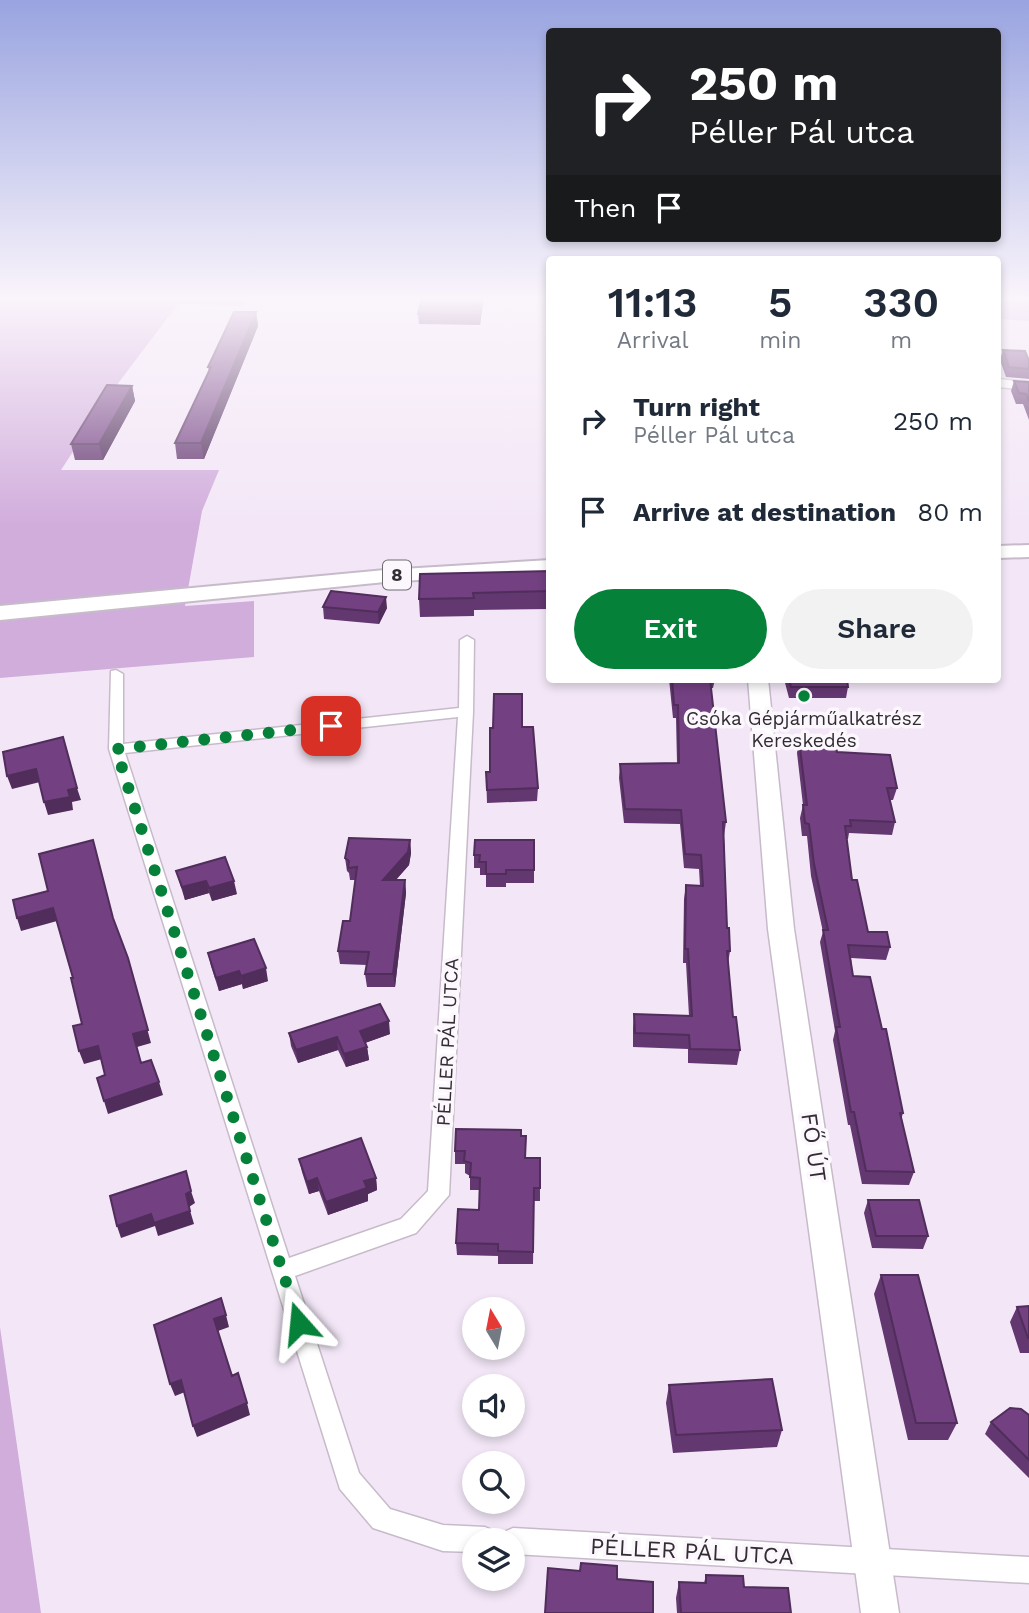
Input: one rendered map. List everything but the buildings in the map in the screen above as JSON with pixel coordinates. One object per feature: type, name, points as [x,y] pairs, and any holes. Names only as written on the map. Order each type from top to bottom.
[{"type":"main road","points":[[1001,552],[1029,551]]},
{"type":"main road","name":"8","points":[[0,613],[385,576],[546,566]]},
{"type":"main road","name":"FŐ ÚT","points":[[758,683],[781,929],[880,1613]]},
{"type":"street","points":[[1001,383],[1029,386]]},
{"type":"street","name":"PÉLLER PÁL UTCA","points":[[282,1271],[408,1226],[438,1195],[466,712],[467,640]]},
{"type":"street","points":[[117,674],[116,749],[349,1480],[382,1519],[443,1538],[462,1539]]},
{"type":"street","points":[[116,749],[466,712]]},
{"type":"street","name":"PÉLLER PÁL UTCA","points":[[525,1542],[1029,1570]]},
{"type":"shaded area","points":[[0,373],[126,373],[61,470],[219,470],[202,511],[185,606],[254,601],[254,657],[0,678]]},
{"type":"shaded area","points":[[0,1327],[41,1613],[0,1613]]},
{"type":"place","name":"Csóka Gépjárműalkatrész Kereskedés","points":[[804,696]]},
{"type":"route","points":[[299,1323],[116,749],[331,726]]}]
